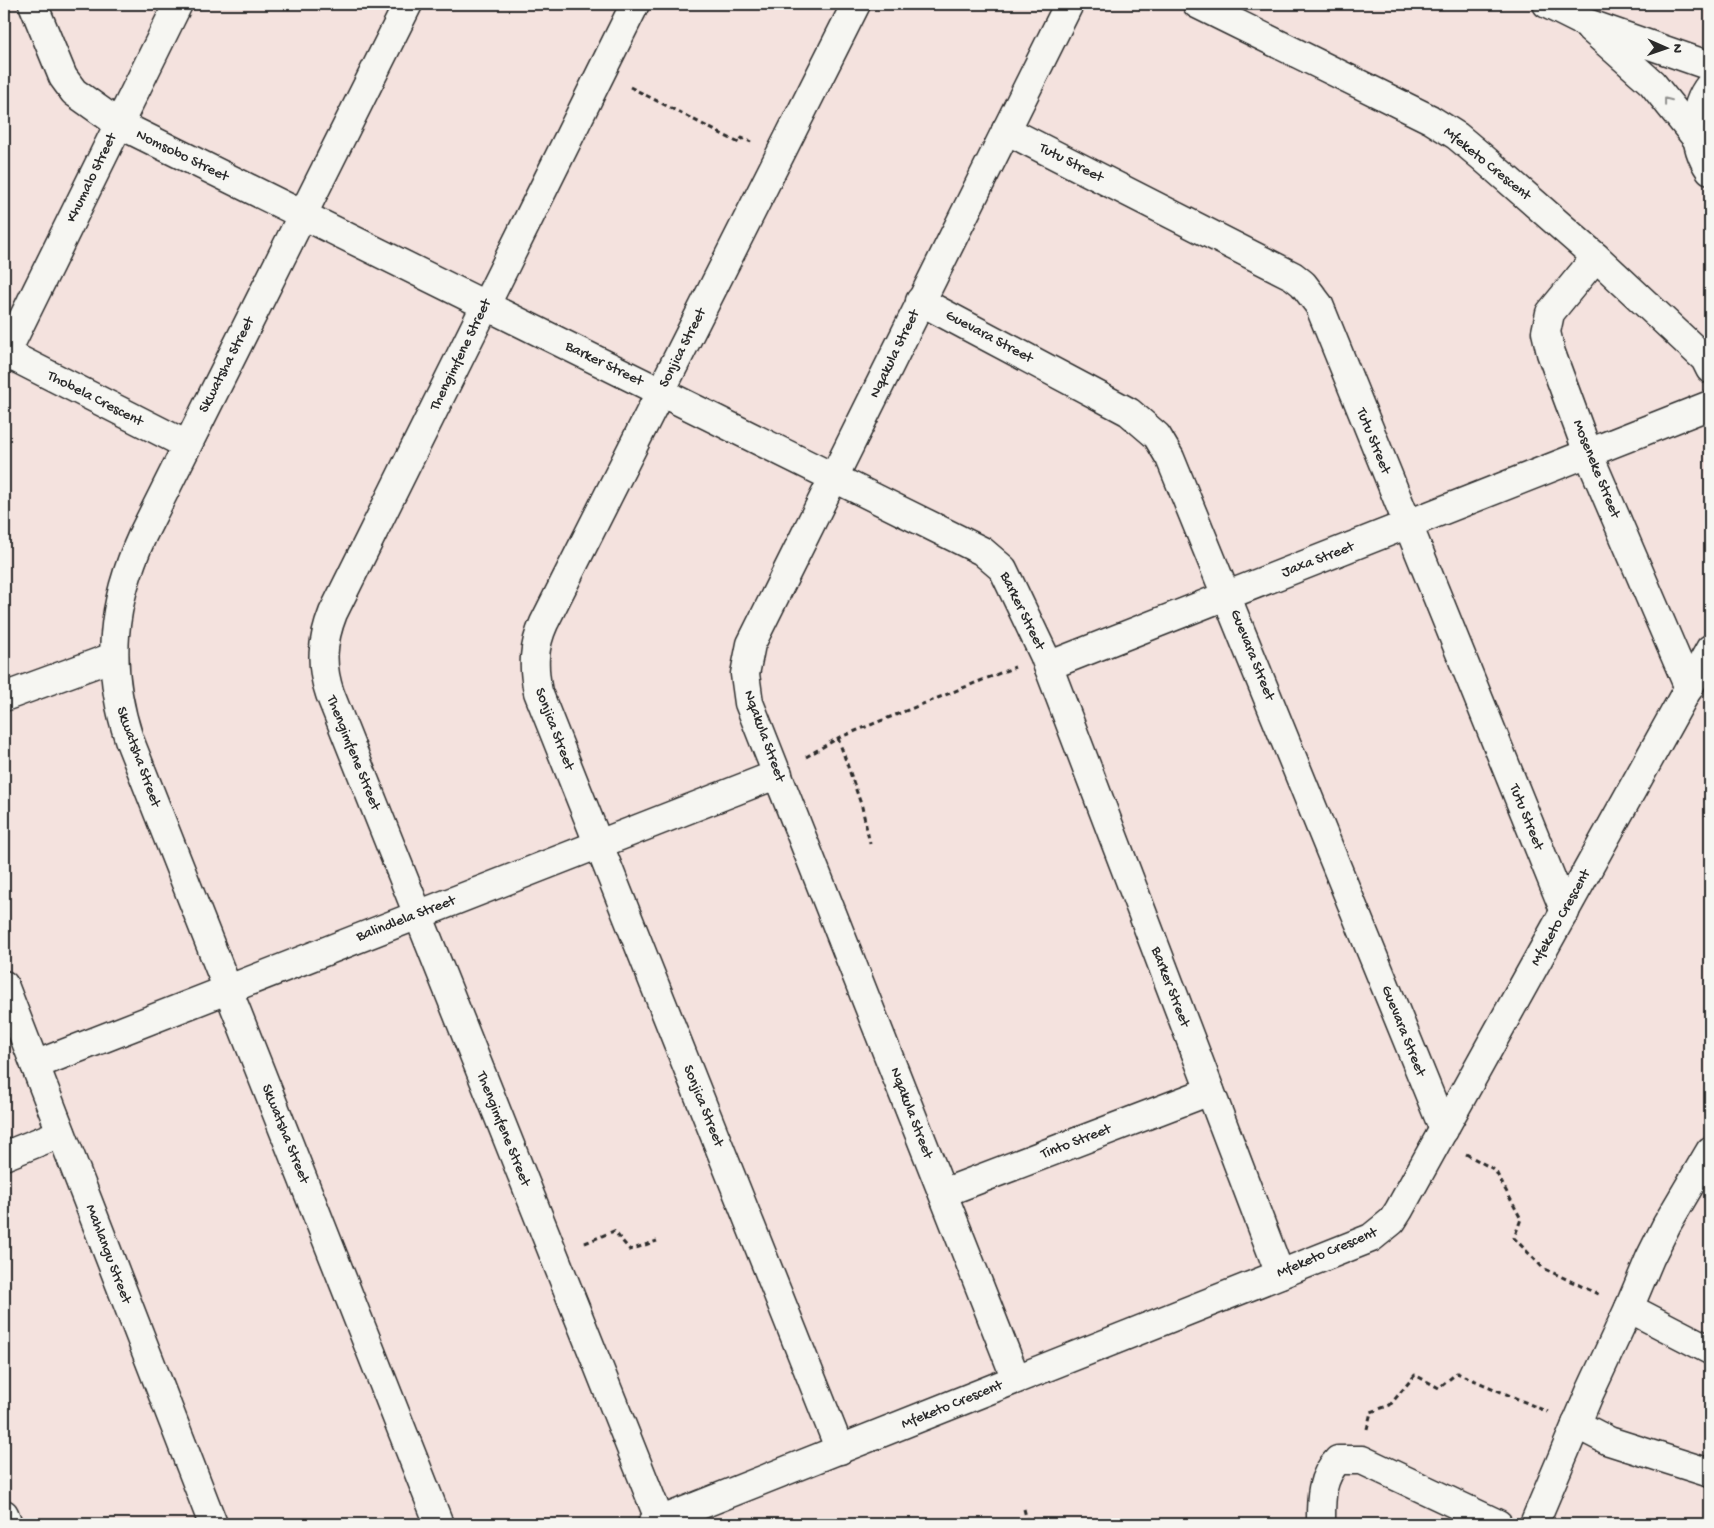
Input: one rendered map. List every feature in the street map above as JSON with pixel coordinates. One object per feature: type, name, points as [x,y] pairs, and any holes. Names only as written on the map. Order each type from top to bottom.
[{"type":"street","name":"Nomsobo Street","points":[[33,4],[63,77],[74,92],[119,124],[302,215]]},
{"type":"street","name":"Khumalo Street","points":[[5,353],[178,4]]},
{"type":"street","name":"Skwatsha Street","points":[[408,4],[130,563],[120,594],[115,625],[114,657],[120,712],[129,739],[439,1524]]},
{"type":"street","name":"Thengimfene Street","points":[[635,4],[333,613],[322,646],[324,678],[330,694],[554,1255],[656,1523]]},
{"type":"street","name":"Sonjica Street","points":[[840,1450],[538,692],[534,672],[534,652],[544,623],[856,4]]},
{"type":"street","name":"Nqakula Street","points":[[1016,1379],[750,703],[744,674],[751,644],[835,478],[920,300],[1069,4]]},
{"type":"street","name":"Mfeketo Crescent","points":[[1197,4],[1430,119],[1457,136],[1596,256],[1705,359],[1710,369]]},
{"type":"street","points":[[1547,4],[1581,21],[1710,66]]},
{"type":"street","points":[[1581,21],[1652,83],[1697,139]]},
{"type":"street","points":[[1710,85],[1697,114],[1697,139],[1704,162],[1710,170]]},
{"type":"street","name":"Tutu Street","points":[[1006,130],[1293,276],[1303,284],[1319,305],[1406,525],[1564,912]]},
{"type":"street","name":"Barker Street","points":[[302,215],[982,551],[994,559],[1003,569],[1046,661],[1280,1274]]},
{"type":"street","name":"Moseneke Street","points":[[1596,256],[1550,313],[1546,332],[1551,353],[1588,453],[1689,688]]},
{"type":"street","name":"Guevara Street","points":[[920,300],[1129,412],[1157,436],[1170,458],[1228,595],[1442,1134]]},
{"type":"street","name":"Thobela Crescent","points":[[5,353],[187,446]]},
{"type":"street","name":"Jaxa Street","points":[[1046,661],[1228,595],[1710,405]]},
{"type":"street","name":"Mfeketo Crescent","points":[[656,1523],[1371,1238],[1383,1230],[1399,1210],[1442,1134],[1710,649]]},
{"type":"street","points":[[4,697],[114,657]]},
{"type":"street","name":"Balindlela Street","points":[[35,1065],[778,774]]},
{"type":"street","name":"Mahlangu Street","points":[[4,985],[213,1524]]},
{"type":"street","name":"Tinto Street","points":[[943,1193],[1210,1091]]},
{"type":"street","points":[[4,1156],[61,1133]]},
{"type":"street","points":[[1534,1524],[1576,1424],[1667,1224],[1710,1151]]},
{"type":"street","points":[[1629,1308],[1710,1350]]},
{"type":"street","points":[[1576,1424],[1609,1441],[1710,1473]]},
{"type":"street","points":[[1321,1524],[1321,1499],[1329,1469],[1338,1460],[1362,1460],[1498,1524]]},
{"type":"street","points":[[4,1514],[8,1524]]},
{"type":"path","points":[[598,77],[639,90],[739,143],[742,138],[779,157]]},
{"type":"path","points":[[778,774],[838,738],[1046,661]]},
{"type":"path","points":[[838,738],[862,807],[870,844]]},
{"type":"path","points":[[1442,1134],[1495,1170],[1521,1219],[1514,1238],[1543,1268],[1629,1308]]},
{"type":"path","points":[[554,1255],[614,1231],[630,1250],[657,1241]]},
{"type":"path","points":[[1362,1460],[1371,1412],[1390,1405],[1415,1375],[1440,1388],[1457,1373],[1576,1424]]},
{"type":"path","points":[[1024,1509],[1028,1524]]}]
